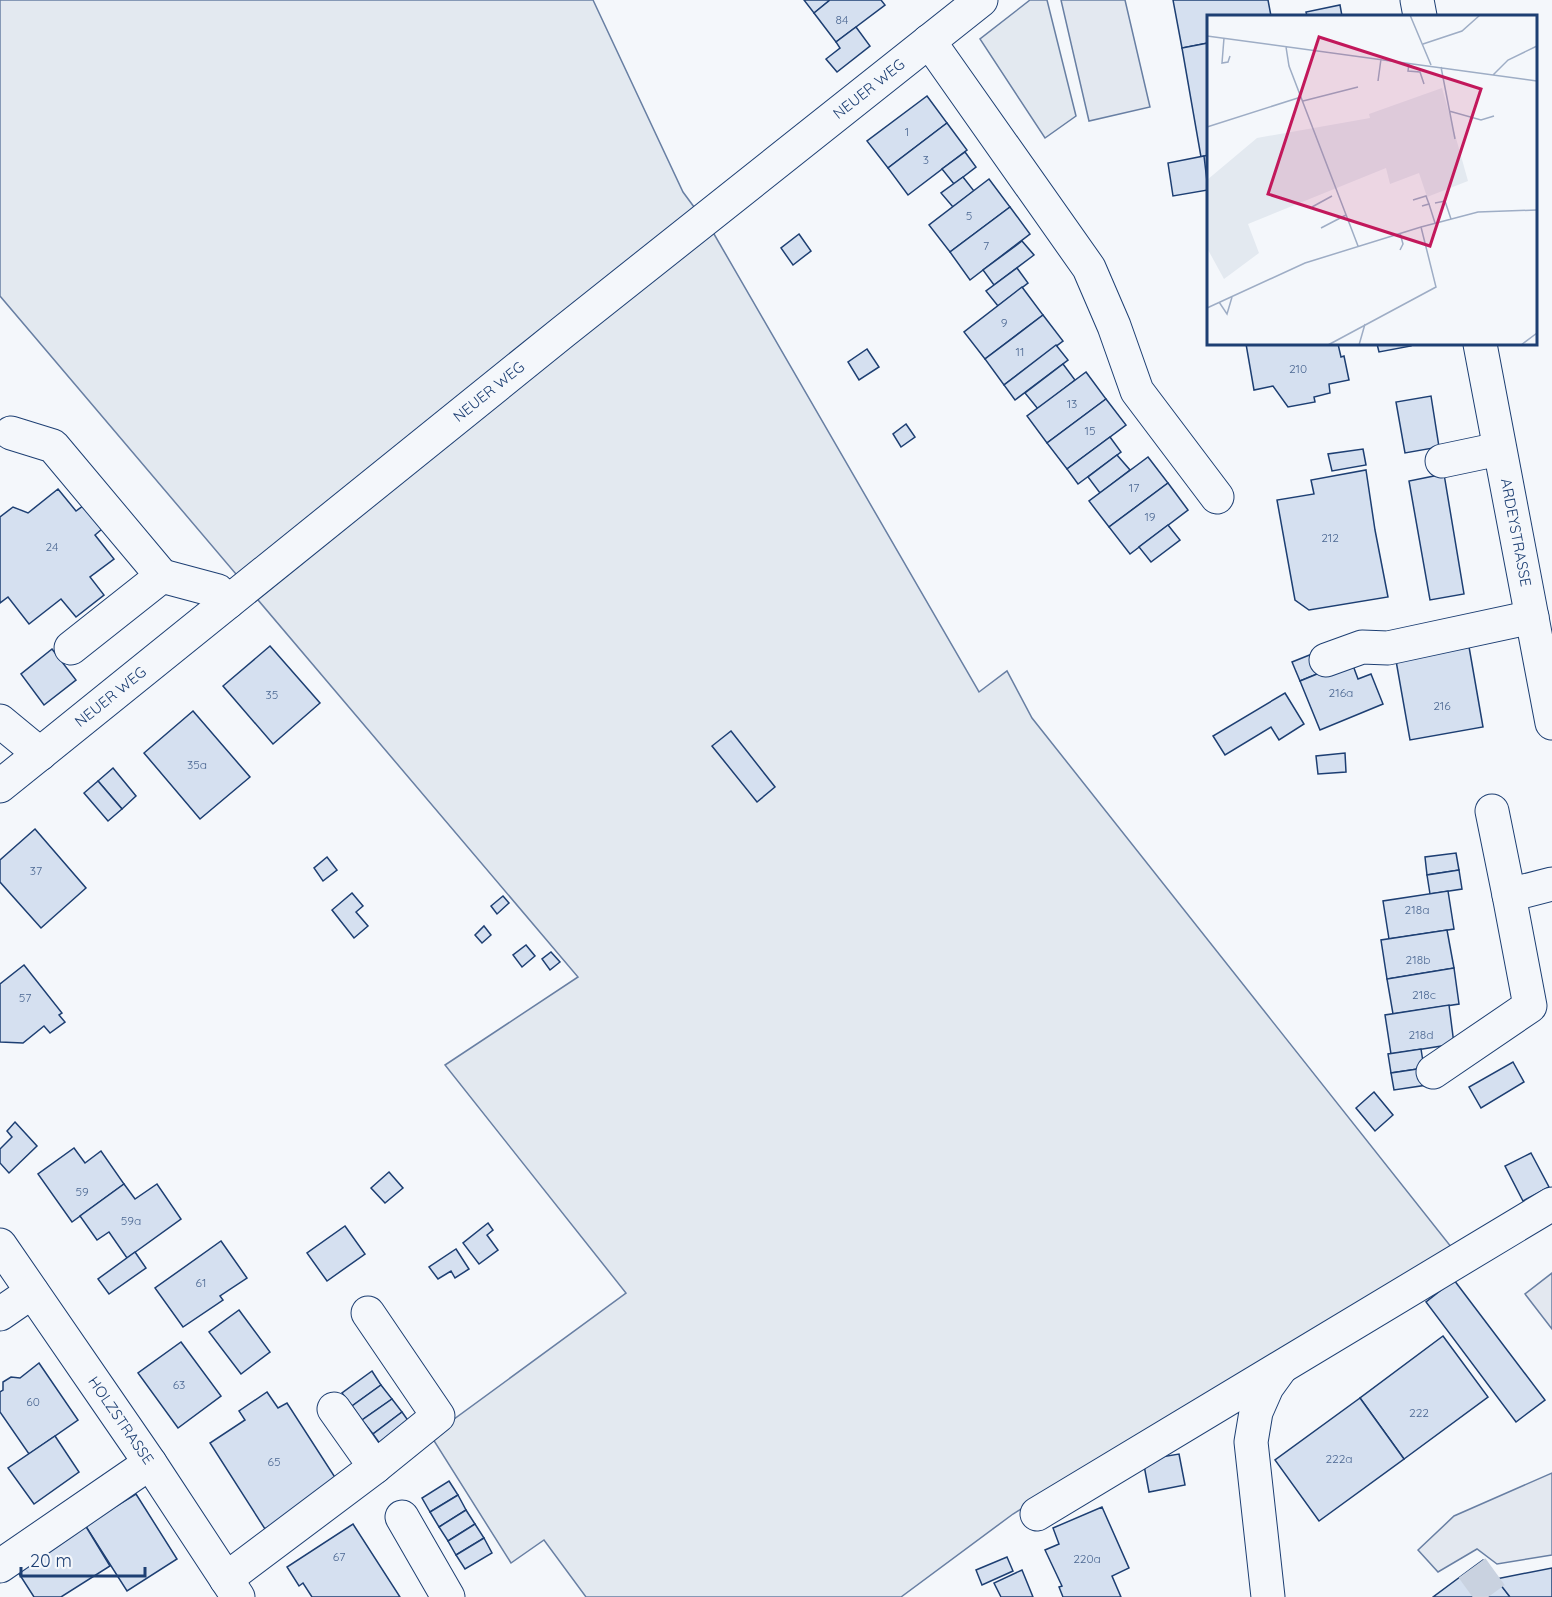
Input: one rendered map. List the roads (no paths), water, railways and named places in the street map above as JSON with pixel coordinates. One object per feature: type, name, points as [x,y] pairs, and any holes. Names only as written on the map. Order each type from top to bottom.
[{"type":"street","points":[[1417,0],[1420,15]]},
{"type":"street","name":"NEUER WEG","points":[[0,786],[929,41],[967,4]]},
{"type":"street","points":[[929,41],[1089,268],[1114,326],[1137,391],[1217,497]]},
{"type":"street","name":"ARDEYSTRASSE","points":[[1480,345],[1552,723]]},
{"type":"street","points":[[11,433],[53,446],[162,576],[218,591],[228,602]]},
{"type":"street","points":[[1442,461],[1499,449]]},
{"type":"street","points":[[71,648],[162,576]]},
{"type":"street","points":[[1326,660],[1362,647],[1388,648],[1532,617]]},
{"type":"street","points":[[0,721],[40,754]]},
{"type":"street","points":[[1432,1072],[1530,1006],[1492,811]]},
{"type":"street","points":[[1509,895],[1552,884]]},
{"type":"street","points":[[1037,1514],[1552,1204]]},
{"type":"street","name":"HOLZSTRASSE","points":[[0,1245],[150,1463],[232,1588]]},
{"type":"street","points":[[0,1314],[32,1292]]},
{"type":"street","points":[[232,1588],[438,1416],[368,1313]]},
{"type":"street","points":[[1268,1597],[1251,1442],[1256,1412],[1267,1387],[1281,1367]]},
{"type":"street","points":[[334,1409],[375,1467]]},
{"type":"street","points":[[0,1566],[150,1463]]},
{"type":"street","points":[[402,1517],[448,1597]]},
{"type":"tunnel","points":[[1472,1568],[1493,1597]]}]
